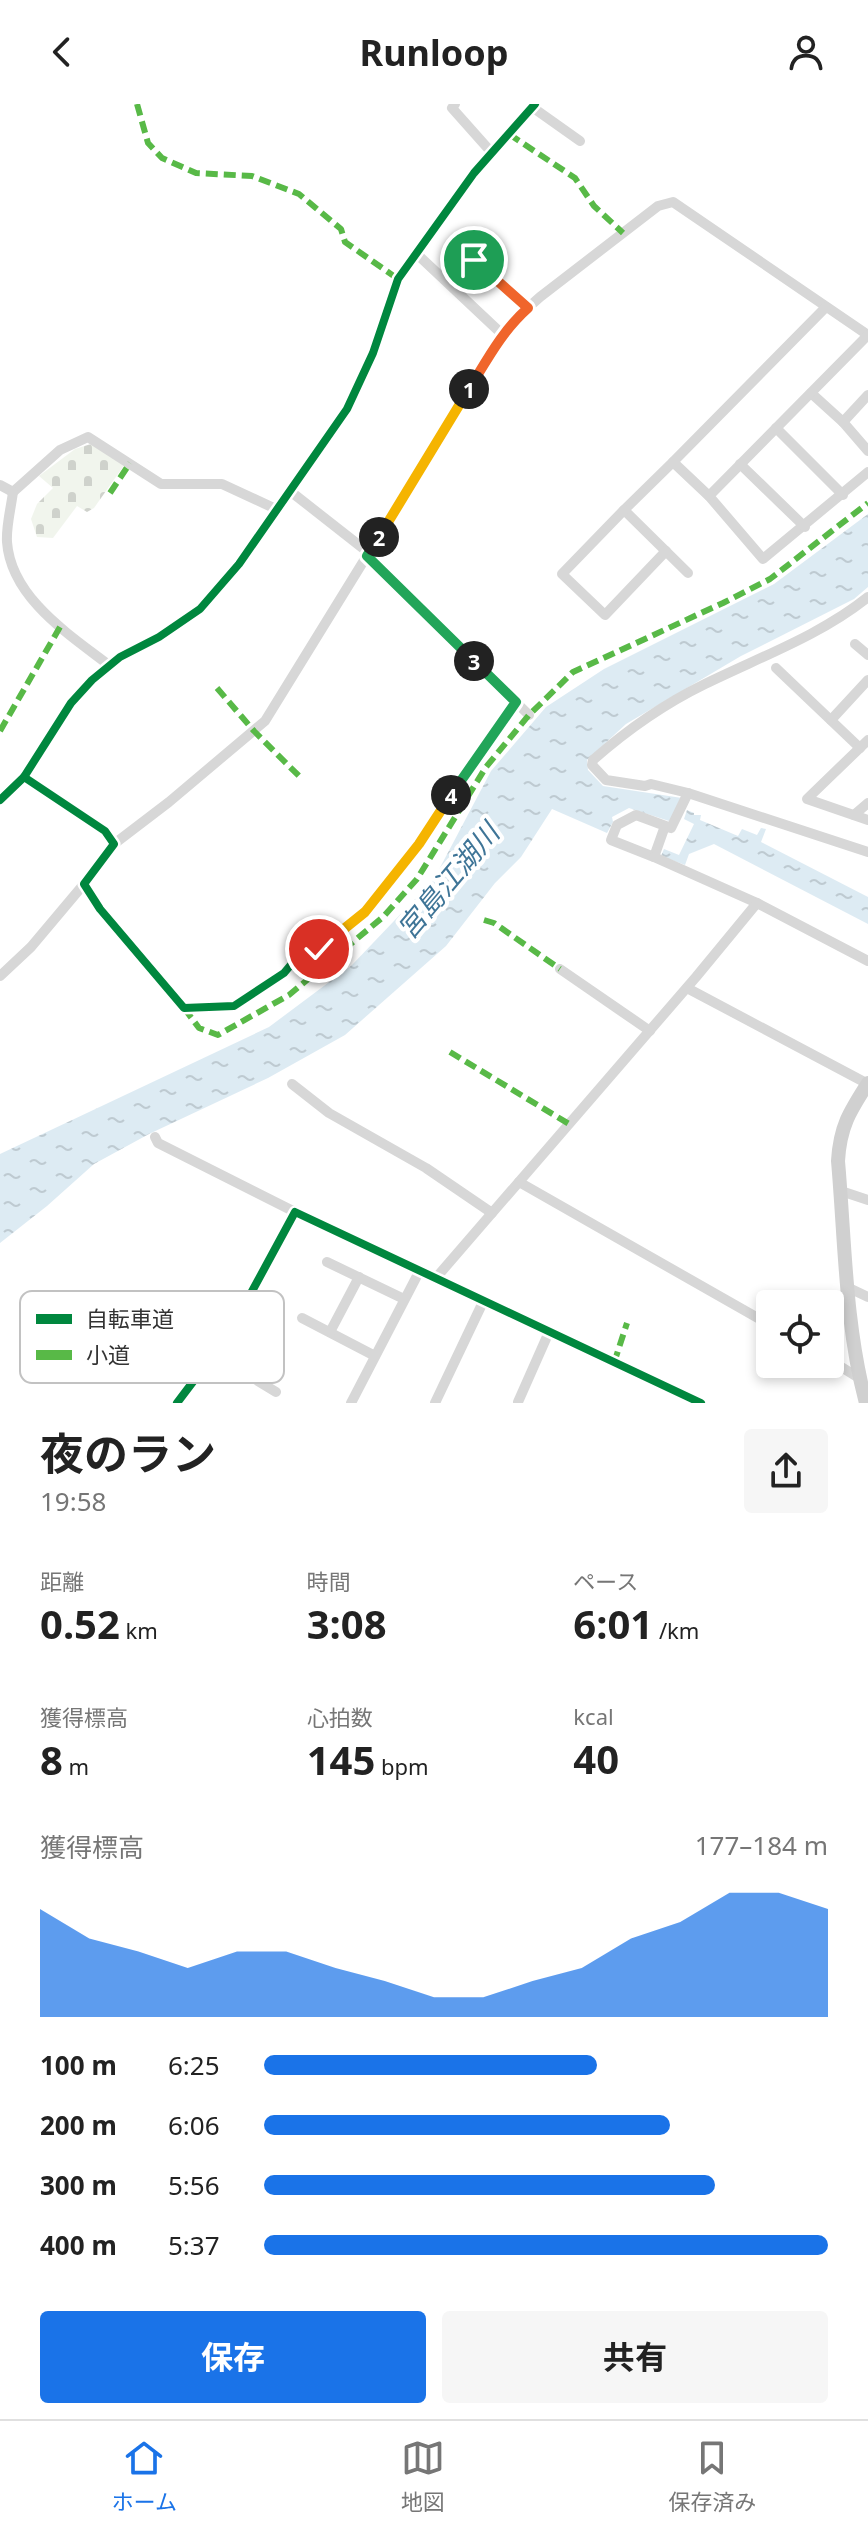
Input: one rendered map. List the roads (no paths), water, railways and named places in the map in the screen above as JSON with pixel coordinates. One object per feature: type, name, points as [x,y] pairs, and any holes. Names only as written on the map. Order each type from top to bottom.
[{"type":"street","points":[[455,104],[452,108],[492,153]]},
{"type":"street","points":[[0,800],[24,777],[71,703],[92,680],[120,657],[159,637],[200,609],[239,564],[347,409],[373,353],[398,279],[474,173],[534,106],[580,141]]},
{"type":"street","points":[[0,976],[31,947],[114,844],[265,721],[512,322],[658,206],[673,202],[868,335],[709,496]]},
{"type":"street","points":[[418,255],[503,335]]},
{"type":"street","points":[[474,260],[528,308]]},
{"type":"street","points":[[666,551],[605,615],[562,574],[826,307]]},
{"type":"street","points":[[811,393],[843,422],[868,451]]},
{"type":"street","points":[[843,422],[868,395]]},
{"type":"street","points":[[776,428],[843,495]]},
{"type":"street","points":[[13,492],[60,450],[88,437],[161,484],[222,484],[276,509]]},
{"type":"street","points":[[673,462],[709,496],[763,559],[868,472]]},
{"type":"street","points":[[740,464],[805,527]]},
{"type":"street","points":[[0,485],[13,492]]},
{"type":"street","points":[[290,491],[368,555],[529,715]]},
{"type":"street","points":[[13,492],[7,541],[12,566],[33,600],[58,625],[110,666]]},
{"type":"street","points":[[624,510],[688,573]]},
{"type":"street","points":[[868,597],[841,619],[698,687],[629,729],[592,763],[606,780],[645,786],[651,784],[688,793],[868,852]]},
{"type":"street","points":[[855,644],[868,655]]},
{"type":"street","points":[[776,668],[831,720],[864,744],[807,799],[868,820]]},
{"type":"street","points":[[831,720],[868,680]]},
{"type":"street","points":[[84,884],[100,909],[184,1008],[234,1006],[284,973],[300,954],[319,949],[365,912],[419,844],[516,702]]},
{"type":"street","points":[[24,777],[105,831],[114,844]]},
{"type":"street","points":[[688,793],[671,828],[636,815],[617,825],[611,840],[757,903],[868,961]]},
{"type":"street","points":[[854,815],[868,803]]},
{"type":"street","points":[[654,857],[665,826]]},
{"type":"street","points":[[435,1279],[757,903]]},
{"type":"street","points":[[560,969],[650,1031]]},
{"type":"street","points":[[687,988],[868,1083],[845,1118],[839,1139],[849,1288],[859,1378],[866,1403]]},
{"type":"street","points":[[292,1084],[329,1113],[426,1168],[492,1213]]},
{"type":"street","points":[[155,1137],[158,1143],[295,1212],[701,1403]]},
{"type":"street","points":[[519,1182],[756,1317]]},
{"type":"street","points":[[841,1191],[868,1200]]},
{"type":"street","points":[[252,1291],[295,1212]]},
{"type":"street","points":[[327,1262],[404,1299]]},
{"type":"street","points":[[351,1403],[419,1272]]},
{"type":"street","points":[[330,1332],[359,1277]]},
{"type":"street","points":[[849,1288],[868,1297]]},
{"type":"street","points":[[435,1403],[483,1302]]},
{"type":"street","points":[[302,1318],[375,1356]]},
{"type":"street","points":[[518,1402],[549,1332]]},
{"type":"street","points":[[844,1369],[859,1378]]},
{"type":"street","points":[[177,1403],[192,1383]]},
{"type":"street","points":[[261,1383],[276,1392]]},
{"type":"water","name":"宮島江湖川","points":[[868,514],[868,587],[854,599],[741,656],[626,724],[587,760],[588,770],[603,786],[682,798],[669,821],[629,808],[612,817],[613,822],[607,833],[552,809],[521,857],[495,883],[446,946],[345,1035],[268,1078],[149,1134],[94,1164],[0,1243],[0,1154],[269,1027],[352,965],[434,879],[491,771],[546,707],[604,669],[774,584]]},
{"type":"water","points":[[687,810],[701,815],[700,820],[738,836],[742,829],[757,835],[761,828],[766,829],[761,842],[868,897],[868,924],[714,844],[689,854],[685,865],[661,856],[664,849],[679,855],[694,824],[684,819]]}]
